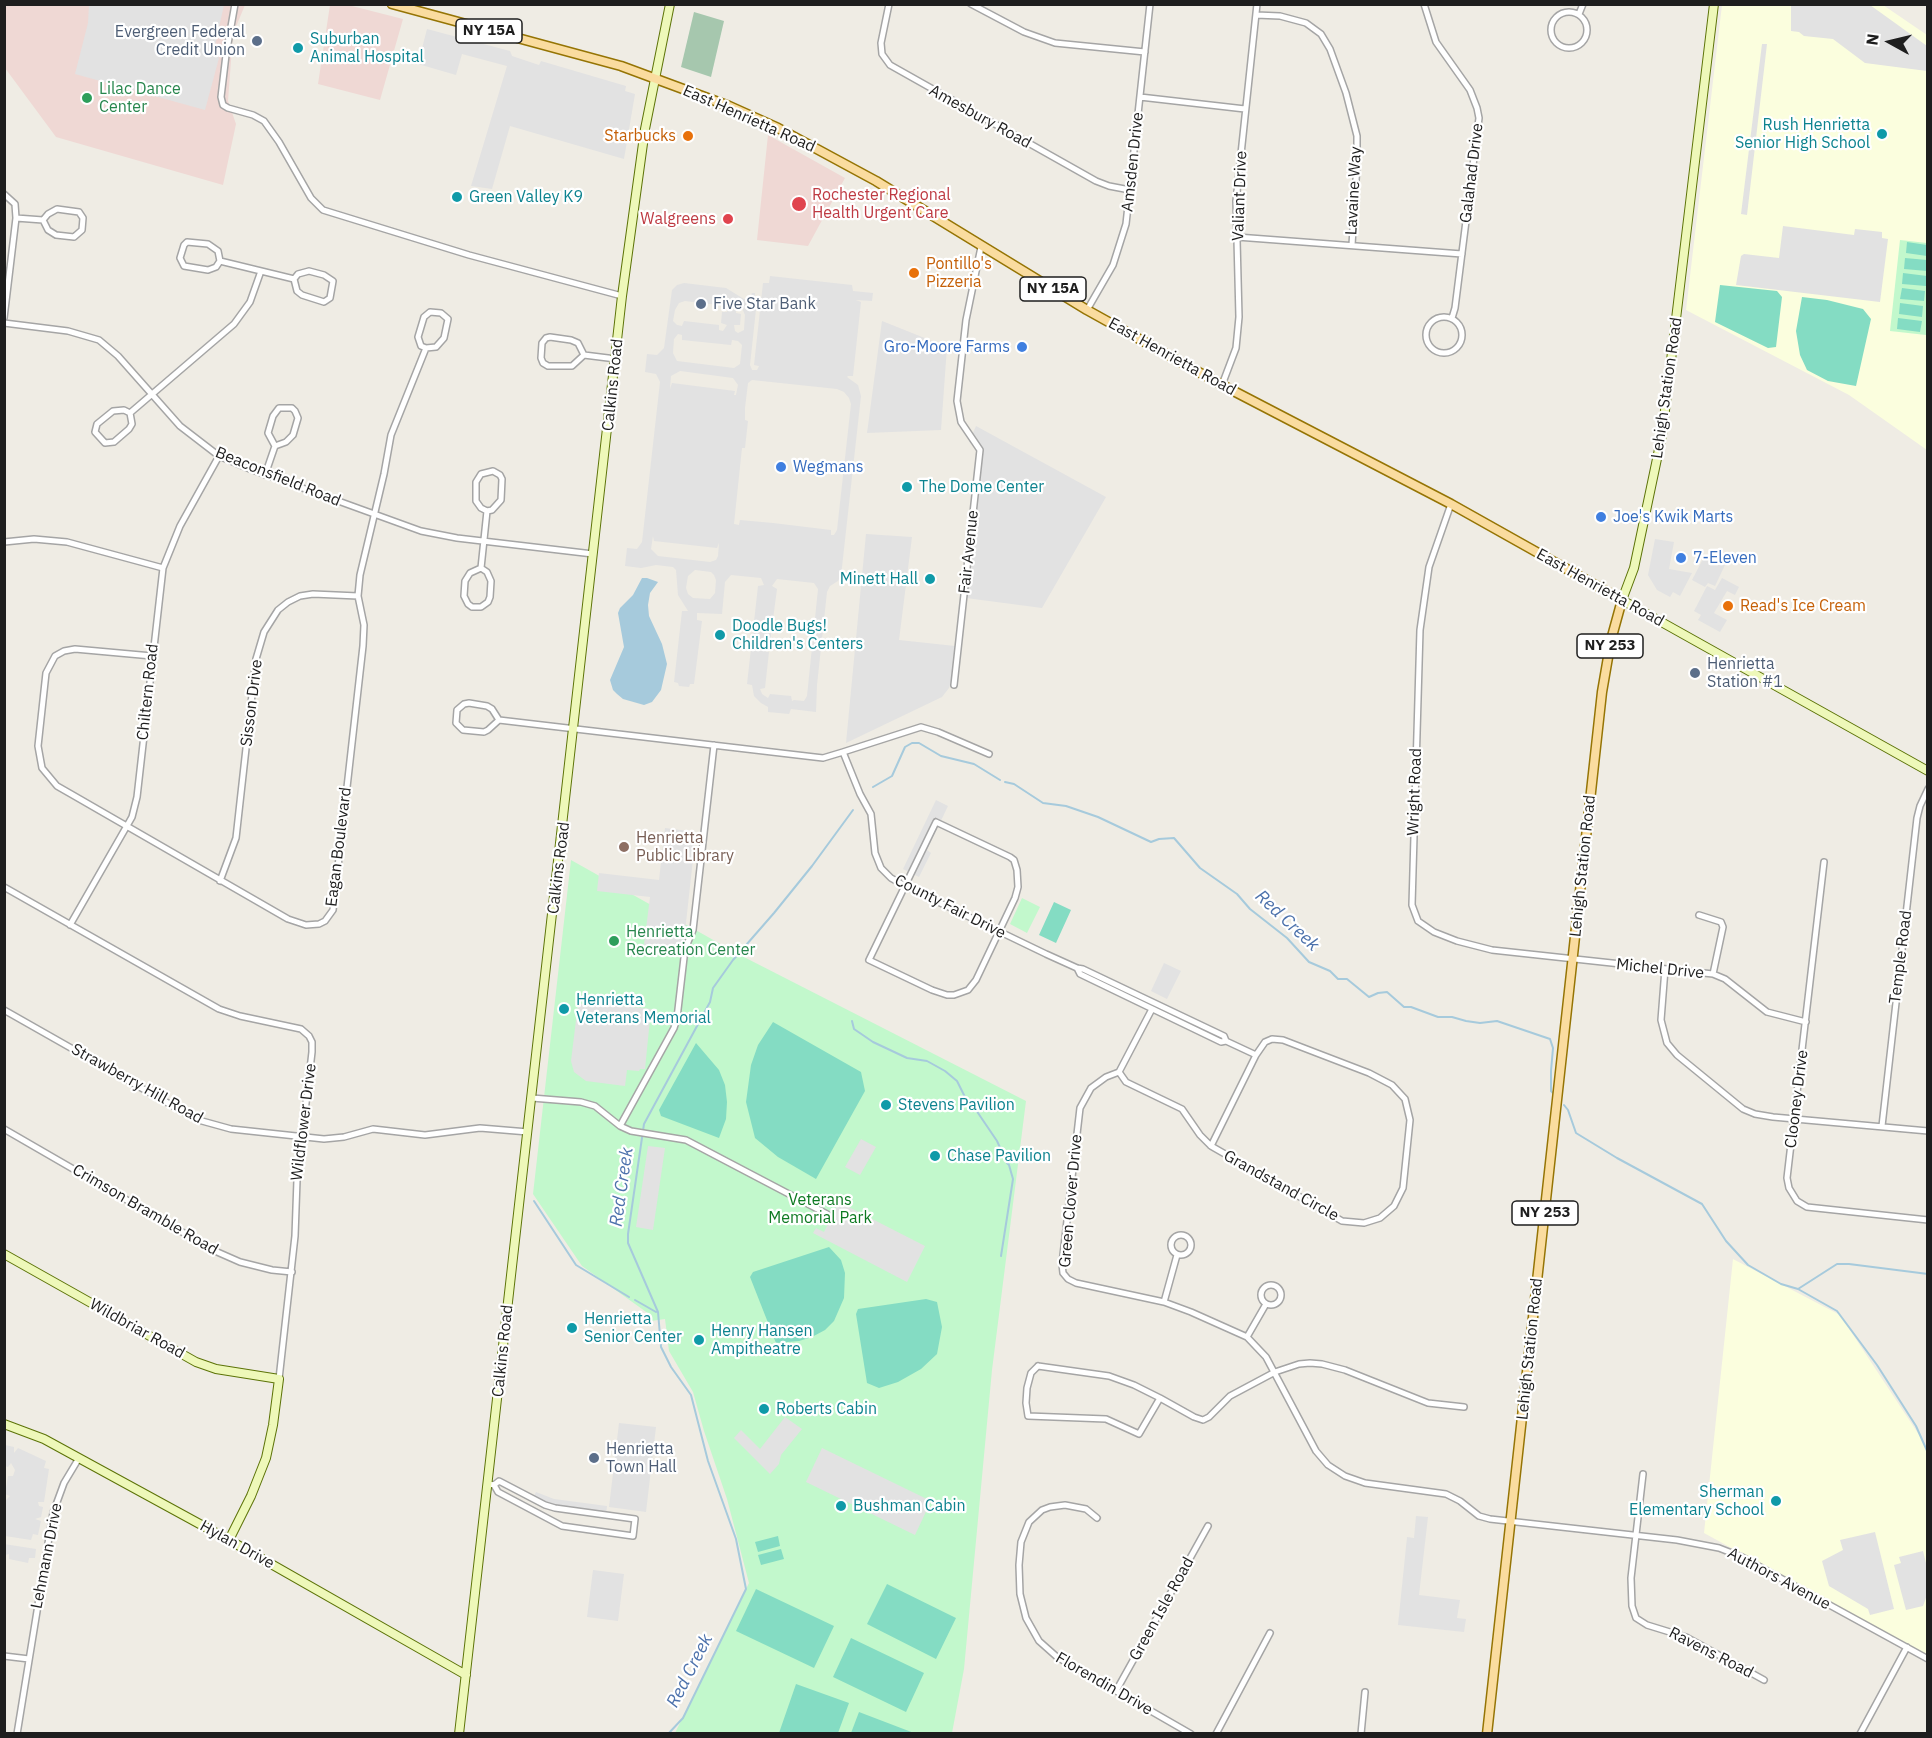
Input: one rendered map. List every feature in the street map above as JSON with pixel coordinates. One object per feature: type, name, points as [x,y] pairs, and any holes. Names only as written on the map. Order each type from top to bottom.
[{"type":"main road","name":"East Henrietta Road","points":[[393,4],[621,66],[729,106],[786,132],[876,181],[1087,310],[1222,385],[1451,504],[1928,771]]},
{"type":"main road","name":"Calkins Road","points":[[459,1734],[491,1485],[528,1132],[622,297],[654,78],[670,4]]},
{"type":"main road","name":"Lehigh Station Road","points":[[1487,1734],[1602,692],[1622,600],[1634,568],[1662,435],[1714,4]]},
{"type":"main road","name":"Wildbriar Road","points":[[4,1254],[196,1362],[216,1369],[279,1379]]},
{"type":"main road","name":"Wildflower Drive","points":[[230,1540],[266,1458],[279,1379]]},
{"type":"main road","name":"Hylan Drive","points":[[4,1424],[44,1439],[230,1540],[466,1675]]},
{"type":"street","points":[[235,4],[221,97],[223,105],[264,121],[279,142],[311,198],[323,210],[469,255],[622,297]]},
{"type":"street","name":"Amesbury Road","points":[[889,4],[881,43],[884,59],[890,65],[1096,181],[1130,190]]},
{"type":"street","points":[[971,4],[1024,32],[1054,43],[1145,52]]},
{"type":"street","name":"Amsden Drive","points":[[1087,310],[1119,252],[1126,224],[1150,4]]},
{"type":"street","name":"Valiant Drive","points":[[1222,385],[1236,348],[1239,317],[1236,201],[1257,4]]},
{"type":"street","name":"Galahad Drive","points":[[1424,4],[1436,42],[1470,90],[1477,108],[1479,129],[1452,318]]},
{"type":"street","points":[[1579,14],[1582,4]]},
{"type":"street","points":[[1568,11],[1579,14],[1586,24],[1586,36],[1579,45],[1567,48],[1562,46],[1553,38],[1551,26],[1553,21],[1557,16],[1568,11]]},
{"type":"street","name":"Lavaine Way","points":[[1256,15],[1280,16],[1306,23],[1321,34],[1333,58],[1357,136],[1352,245]]},
{"type":"street","points":[[1140,97],[1245,109]]},
{"type":"street","points":[[4,194],[15,204],[16,218],[4,318]]},
{"type":"street","points":[[57,209],[79,212],[83,218],[82,230],[74,237],[56,235],[48,230],[43,220],[57,209]]},
{"type":"street","points":[[16,218],[43,220]]},
{"type":"street","points":[[1237,237],[1462,254]]},
{"type":"street","points":[[191,241],[214,247],[218,251],[220,261],[216,267],[208,270],[184,266],[180,258],[184,245],[191,241]]},
{"type":"street","name":"Fair Avenue","points":[[954,685],[980,450],[961,422],[957,401],[966,320],[981,247]]},
{"type":"street","points":[[220,261],[294,279]]},
{"type":"street","points":[[129,413],[242,314],[256,288],[261,271]]},
{"type":"street","points":[[309,271],[324,275],[333,281],[330,298],[324,302],[302,296],[297,291],[294,279],[298,274],[309,271]]},
{"type":"street","name":"Eagan Boulevard","points":[[430,312],[441,313],[448,319],[444,338],[436,347],[426,348],[421,346],[417,337],[424,317],[430,312]]},
{"type":"street","name":"Galahad Drive","points":[[1440,317],[1452,318],[1460,326],[1462,338],[1460,343],[1457,348],[1447,352],[1436,350],[1426,335],[1430,324],[1440,317]]},
{"type":"street","name":"Beaconsfield Road","points":[[4,323],[68,331],[99,340],[118,356],[180,426],[219,456],[265,475],[421,531],[442,536],[593,554]]},
{"type":"street","points":[[550,337],[571,340],[578,343],[584,355],[572,366],[548,366],[541,358],[542,343],[550,337]]},
{"type":"street","name":"Eagan Boulevard","points":[[152,656],[69,649],[56,656],[46,673],[38,746],[42,768],[57,786],[298,924],[319,924],[325,921],[333,910],[363,646],[364,626],[358,596],[360,575],[391,435],[426,348]]},
{"type":"street","points":[[584,355],[616,359]]},
{"type":"street","points":[[265,475],[275,446],[268,433],[273,416],[279,408],[292,408],[296,411],[298,418],[293,435],[286,442],[275,446]]},
{"type":"street","points":[[124,410],[129,413],[132,424],[114,442],[105,443],[95,432],[97,424],[113,411],[124,410]]},
{"type":"street","name":"Chiltern Road","points":[[70,925],[132,817],[137,797],[163,568],[180,526],[219,456]]},
{"type":"street","points":[[493,471],[500,475],[502,480],[501,500],[492,510],[487,511],[481,508],[476,501],[476,482],[481,474],[493,471]]},
{"type":"street","name":"Wright Road","points":[[1451,504],[1430,567],[1420,630],[1412,883],[1414,914],[1424,926],[1473,946],[1573,959]]},
{"type":"street","points":[[481,568],[487,511]]},
{"type":"street","points":[[5,542],[34,539],[67,542],[163,568]]},
{"type":"street","points":[[481,568],[487,572],[491,581],[490,597],[488,602],[481,607],[472,607],[464,596],[465,581],[470,573],[481,568]]},
{"type":"street","name":"Sisson Drive","points":[[220,881],[236,838],[256,659],[264,632],[278,610],[300,596],[313,594],[358,596]]},
{"type":"street","points":[[499,720],[492,709],[486,706],[469,703],[457,710],[456,723],[462,730],[484,732],[499,720],[823,758],[921,727],[989,754]]},
{"type":"street","points":[[620,1126],[674,1028],[677,1018],[685,949],[693,930],[714,745]]},
{"type":"street","name":"County Fair Drive","points":[[843,752],[871,814],[874,853],[880,868],[891,878],[999,932],[1224,1036],[1226,1041]]},
{"type":"street","name":"Temple Road","points":[[1882,1126],[1917,818],[1928,789]]},
{"type":"street","points":[[936,822],[1010,857],[1016,864],[1018,887],[1016,898],[999,932],[974,984],[964,992],[954,995],[932,990],[869,960],[936,822]]},
{"type":"street","name":"Clooney Drive","points":[[1824,862],[1787,1178],[1789,1188],[1797,1201],[1814,1208],[1928,1220]]},
{"type":"street","name":"Wildflower Drive","points":[[4,887],[219,1009],[240,1016],[301,1029],[307,1033],[312,1047],[297,1180],[292,1272],[279,1379]]},
{"type":"street","points":[[1699,915],[1721,922],[1723,927],[1713,974]]},
{"type":"street","name":"Michel Drive","points":[[1573,959],[1713,974],[1725,979],[1767,1012],[1806,1022]]},
{"type":"street","name":"County Fair Drive","points":[[1077,969],[1080,974],[1221,1042],[1226,1041],[1256,1054]]},
{"type":"street","points":[[1665,969],[1661,1020],[1664,1035],[1671,1049],[1743,1109],[1755,1114],[1794,1119],[1928,1131]]},
{"type":"street","points":[[1119,1072],[1152,1009]]},
{"type":"street","name":"Strawberry Hill Road","points":[[4,1010],[202,1121],[231,1129],[324,1139],[344,1137],[374,1129],[425,1135],[480,1128],[528,1132]]},
{"type":"street","name":"Grandstand Circle","points":[[1119,1072],[1126,1082],[1182,1109],[1200,1135],[1211,1146],[1342,1221],[1364,1223],[1380,1218],[1394,1206],[1403,1188],[1410,1119],[1405,1099],[1392,1085],[1369,1073],[1283,1040],[1272,1039],[1264,1042],[1256,1054],[1211,1146]]},
{"type":"street","name":"Green Clover Drive","points":[[1119,1072],[1106,1077],[1090,1088],[1080,1108],[1062,1264],[1063,1273],[1068,1279],[1076,1283],[1164,1302],[1200,1315],[1247,1337],[1266,1357],[1275,1372],[1310,1442],[1322,1459],[1337,1471],[1365,1483],[1446,1494],[1484,1518],[1511,1521]]},
{"type":"street","points":[[532,1098],[581,1102],[595,1106],[620,1126],[631,1131],[676,1137],[693,1142],[827,1214]]},
{"type":"street","name":"Crimson Bramble Road","points":[[4,1129],[215,1251],[240,1262],[272,1270],[292,1272]]},
{"type":"street","points":[[1164,1302],[1177,1255]]},
{"type":"street","points":[[1247,1337],[1266,1304]]},
{"type":"street","points":[[1160,1398],[1139,1434],[1106,1419],[1028,1416],[1026,1403],[1030,1373],[1038,1366],[1109,1376],[1134,1385],[1160,1398],[1194,1417],[1203,1420],[1215,1412],[1230,1396],[1275,1372],[1299,1364],[1322,1364],[1345,1370],[1417,1399],[1439,1405],[1464,1407]]},
{"type":"street","name":"Lehmann Drive","points":[[16,1734],[53,1513],[64,1483],[79,1458]]},
{"type":"street","points":[[1636,1535],[1643,1474]]},
{"type":"street","points":[[499,1481],[545,1506],[635,1519],[633,1536],[562,1526],[498,1492],[491,1485],[499,1481]]},
{"type":"street","name":"Florendin Drive","points":[[1097,1518],[1086,1509],[1065,1505],[1050,1507],[1035,1515],[1024,1531],[1021,1542],[1020,1594],[1026,1618],[1047,1649],[1191,1734]]},
{"type":"street","name":"Authors Avenue","points":[[1511,1521],[1698,1543],[1730,1552],[1928,1659]]},
{"type":"street","name":"Green Isle Road","points":[[1116,1691],[1208,1526]]},
{"type":"street","name":"Ravens Road","points":[[1636,1535],[1631,1594],[1636,1618],[1647,1625],[1686,1637],[1764,1680]]},
{"type":"street","points":[[1216,1734],[1270,1633]]},
{"type":"street","points":[[1860,1734],[1907,1647]]},
{"type":"street","points":[[4,1656],[29,1659]]},
{"type":"street","points":[[1361,1734],[1365,1692]]},
{"type":"shaded area","points":[[5,5],[245,5],[233,34],[228,101],[236,124],[223,185],[56,137],[5,68]]},
{"type":"shaded area","points":[[89,5],[224,5],[214,50],[219,58],[205,110],[75,74],[88,23]]},
{"type":"shaded area","points":[[330,5],[348,5],[403,19],[380,100],[318,84]]},
{"type":"shaded area","points":[[1722,5],[1883,5],[1927,35],[1927,450],[1849,395],[1686,310]]},
{"type":"shaded area","points":[[1791,5],[1870,5],[1927,46],[1927,71],[1865,63],[1833,39],[1804,36],[1799,32],[1791,31]]},
{"type":"shaded area","points":[[694,12],[724,21],[711,77],[681,67]]},
{"type":"shaded area","points":[[427,29],[510,51],[512,56],[539,65],[541,61],[626,86],[625,91],[635,94],[624,159],[510,126],[492,189],[471,186],[507,66],[462,54],[456,75],[418,64]]},
{"type":"shaded area","points":[[1762,44],[1767,44],[1747,215],[1741,214]]},
{"type":"shaded area","points":[[768,135],[845,178],[808,246],[757,240]]},
{"type":"shaded area","points":[[1783,226],[1854,235],[1855,229],[1882,232],[1882,238],[1888,239],[1880,302],[1736,285],[1741,256],[1744,254],[1779,258]]},
{"type":"shaded area","points":[[770,276],[852,285],[853,291],[873,293],[872,301],[856,300],[861,302],[853,376],[847,377],[858,385],[861,396],[841,576],[827,592],[816,712],[791,709],[789,714],[768,712],[768,707],[754,696],[752,685],[747,684],[758,586],[764,585],[761,578],[731,575],[725,582],[722,614],[697,613],[697,620],[702,621],[694,684],[690,684],[689,687],[679,686],[674,682],[682,611],[688,611],[678,595],[676,570],[673,567],[656,565],[641,568],[625,566],[627,548],[637,549],[642,542],[660,382],[656,374],[645,372],[647,354],[657,355],[664,348],[672,290],[684,283],[726,288],[744,299],[749,299],[752,293],[755,293],[757,300],[750,365],[752,370],[757,370],[759,366],[754,365],[763,283],[769,283]],"holes":[[[685,301],[742,308],[745,315],[744,330],[738,333],[735,331],[734,325],[740,325],[741,314],[736,313],[736,310],[728,309],[727,312],[722,312],[721,323],[727,325],[723,331],[719,330],[719,325],[684,321],[682,326],[677,325],[673,321],[679,303]],[[678,334],[682,335],[682,340],[731,345],[732,340],[742,345],[740,364],[734,368],[677,361],[673,353],[674,339]],[[680,371],[733,378],[738,385],[736,395],[734,395],[735,391],[672,383],[670,389],[671,376]],[[752,380],[837,389],[849,398],[851,404],[837,530],[834,535],[831,535],[831,530],[773,523],[740,520],[739,525],[734,524],[742,448],[745,448],[748,421],[745,420],[748,383]],[[653,536],[654,541],[717,548],[719,543],[718,556],[716,560],[710,562],[658,556],[651,549]],[[695,570],[711,572],[716,580],[715,593],[710,599],[693,598],[688,594],[686,588],[688,576]],[[777,579],[814,583],[818,589],[807,696],[804,701],[792,701],[791,696],[770,694],[768,698],[762,694],[760,689],[765,688],[769,652],[764,651],[770,645],[771,634],[767,627],[772,627],[777,589],[772,586]]]},
{"type":"shaded area","points":[[882,321],[947,347],[941,430],[867,433]]},
{"type":"shaded area","points":[[976,426],[1106,497],[1042,608],[966,598],[980,450],[969,442]]},
{"type":"shaded area","points":[[866,534],[912,537],[899,640],[955,646],[952,679],[942,697],[846,743]]},
{"type":"shaded area","points":[[1655,539],[1674,542],[1669,569],[1692,573],[1680,596],[1673,592],[1670,597],[1657,590],[1648,575]]},
{"type":"shaded area","points":[[1705,555],[1725,565],[1715,586],[1708,583],[1705,587],[1692,580]]},
{"type":"shaded area","points":[[1722,578],[1739,587],[1735,595],[1727,591],[1714,613],[1727,620],[1720,632],[1698,620],[1701,615],[1694,611],[1707,586],[1715,590]]},
{"type":"shaded area","points":[[936,800],[948,806],[927,850],[931,853],[919,877],[903,869]]},
{"type":"shaded area","points":[[665,828],[696,832],[683,950],[644,945],[650,897],[597,891],[599,873],[659,880]]},
{"type":"shaded area","points":[[1164,963],[1181,971],[1167,999],[1151,991]]},
{"type":"shaded area","points":[[584,1002],[651,1009],[645,1069],[627,1070],[625,1086],[586,1081],[574,1072],[571,1061],[578,1004]]},
{"type":"shaded area","points":[[861,1139],[876,1147],[860,1175],[845,1167]]},
{"type":"shaded area","points":[[648,1146],[665,1148],[653,1230],[636,1227]]},
{"type":"shaded area","points":[[839,1202],[925,1246],[907,1282],[813,1233],[816,1228],[824,1232]]},
{"type":"shaded area","points":[[1733,1259],[1840,1315],[1927,1447],[1927,1655],[1704,1533]]},
{"type":"shaded area","points":[[785,1417],[802,1429],[781,1455],[779,1464],[770,1474],[734,1438],[741,1430],[760,1449]]},
{"type":"shaded area","points":[[619,1423],[656,1427],[646,1512],[609,1507]]},
{"type":"shaded area","points":[[5,1445],[14,1447],[14,1453],[18,1448],[46,1461],[44,1468],[49,1469],[44,1502],[38,1502],[39,1506],[43,1507],[41,1517],[35,1519],[41,1521],[38,1535],[33,1534],[31,1540],[5,1536],[5,1501],[10,1496],[5,1494],[8,1476],[13,1476],[15,1470],[11,1463],[8,1467],[5,1466]]},
{"type":"shaded area","points":[[822,1448],[931,1501],[915,1535],[806,1482]]},
{"type":"shaded area","points":[[536,1492],[554,1499],[607,1506],[606,1516],[555,1509],[532,1500]]},
{"type":"shaded area","points":[[1416,1516],[1428,1517],[1419,1595],[1460,1600],[1457,1618],[1466,1619],[1464,1632],[1398,1625],[1407,1537],[1414,1538]]},
{"type":"shaded area","points":[[1875,1532],[1894,1609],[1870,1615],[1868,1609],[1829,1586],[1822,1561],[1843,1550],[1840,1540]]},
{"type":"shaded area","points":[[4,1544],[36,1549],[35,1558],[29,1558],[28,1563],[9,1559],[9,1554],[5,1555]]},
{"type":"shaded area","points":[[1923,1551],[1927,1567],[1927,1595],[1923,1606],[1906,1610],[1894,1565],[1901,1563],[1899,1557]]},
{"type":"shaded area","points":[[593,1570],[624,1574],[618,1621],[587,1617]]},
{"type":"green space","points":[[1900,240],[1927,243],[1926,335],[1890,331]]},
{"type":"green space","points":[[1907,242],[1927,245],[1927,256],[1906,253]]},
{"type":"green space","points":[[1905,258],[1927,260],[1927,271],[1904,269]]},
{"type":"green space","points":[[1903,273],[1927,276],[1926,286],[1902,284]]},
{"type":"green space","points":[[1720,285],[1777,291],[1782,297],[1776,347],[1768,348],[1715,322]]},
{"type":"green space","points":[[1902,288],[1925,291],[1924,301],[1900,299]]},
{"type":"green space","points":[[1802,297],[1827,300],[1863,309],[1871,319],[1856,386],[1828,381],[1807,370],[1800,355],[1796,331]]},
{"type":"green space","points":[[1900,303],[1923,306],[1922,317],[1899,314]]},
{"type":"green space","points":[[1898,318],[1922,321],[1920,332],[1897,329]]},
{"type":"green space","name":"Veterans Memorial Park","points":[[571,860],[740,955],[1026,1101],[992,1370],[964,1669],[952,1733],[675,1733],[749,1583],[727,1499],[693,1392],[669,1351],[665,1319],[651,1321],[649,1314],[582,1266],[533,1194]]},
{"type":"green space","points":[[1022,898],[1040,907],[1027,933],[1010,924]]},
{"type":"green space","points":[[1054,902],[1071,910],[1056,943],[1039,935]]},
{"type":"green space","points":[[773,1022],[861,1072],[865,1091],[816,1179],[778,1157],[755,1138],[746,1102],[751,1065],[758,1045]]},
{"type":"green space","points":[[696,1043],[719,1070],[725,1085],[726,1119],[719,1138],[661,1116],[659,1110]]},
{"type":"green space","points":[[829,1247],[841,1260],[845,1273],[844,1298],[834,1321],[825,1330],[812,1337],[799,1341],[776,1343],[750,1277],[753,1272]]},
{"type":"green space","points":[[926,1299],[937,1302],[942,1327],[937,1354],[921,1369],[898,1382],[879,1388],[867,1383],[856,1314],[858,1309]]},
{"type":"green space","points":[[778,1536],[780,1546],[758,1552],[755,1542]]},
{"type":"green space","points":[[781,1549],[784,1559],[761,1565],[758,1555]]},
{"type":"green space","points":[[887,1584],[956,1618],[936,1659],[867,1624]]},
{"type":"green space","points":[[756,1589],[834,1626],[814,1668],[736,1631]]},
{"type":"green space","points":[[851,1638],[924,1673],[906,1712],[833,1677]]},
{"type":"green space","points":[[796,1684],[849,1703],[838,1733],[779,1733]]},
{"type":"green space","points":[[859,1712],[914,1733],[851,1733]]},
{"type":"water","points":[[642,578],[658,582],[650,593],[649,616],[662,644],[667,664],[661,690],[652,702],[644,705],[623,699],[613,690],[610,680],[624,647],[618,613],[633,595]]},
{"type":"waterway","name":"Red Creek","points":[[873,787],[892,776],[905,747],[912,743],[919,743],[941,756],[974,764],[1000,780]]},
{"type":"waterway","name":"Red Creek","points":[[1005,782],[1014,784],[1043,803],[1066,806],[1098,817],[1151,842],[1174,838],[1200,868],[1237,894],[1250,909],[1287,938],[1309,962],[1330,971],[1338,979],[1347,979],[1369,997],[1387,992],[1404,1007],[1411,1007],[1438,1017],[1452,1017],[1480,1023],[1497,1021],[1550,1039],[1553,1048],[1551,1071],[1551,1091],[1553,1093]]},
{"type":"waterway","name":"Red Creek","points":[[668,1734],[683,1718],[746,1589],[736,1539],[708,1461],[691,1395],[671,1367],[661,1347],[658,1312],[628,1243],[644,1124],[710,1002],[713,988],[733,960],[812,866],[853,810]]},
{"type":"waterway","points":[[852,1021],[854,1029],[873,1042],[907,1058],[927,1061],[945,1071],[957,1081],[968,1103],[976,1110],[997,1141],[1013,1179],[1001,1256]]},
{"type":"waterway","name":"Red Creek","points":[[1564,1105],[1576,1133],[1702,1204],[1726,1241],[1748,1265],[1781,1284],[1798,1289],[1837,1264],[1928,1274]]},
{"type":"waterway","points":[[534,1201],[576,1265],[629,1297]]},
{"type":"waterway","points":[[1798,1289],[1837,1311],[1877,1365],[1916,1426],[1928,1453]]},
{"type":"waterway","points":[[635,1300],[656,1312]]},
{"type":"place","name":"Evergreen Federal Credit Union","points":[[257,41]]},
{"type":"place","name":"Suburban Animal Hospital","points":[[298,48]]},
{"type":"place","name":"Lilac Dance Center","points":[[87,98]]},
{"type":"place","name":"Rush Henrietta Senior High School","points":[[1882,134]]},
{"type":"place","name":"Starbucks","points":[[688,136]]},
{"type":"place","name":"Green Valley K9","points":[[457,197]]},
{"type":"place","name":"Rochester Regional Health Urgent Care","points":[[799,204]]},
{"type":"place","name":"Walgreens","points":[[728,219]]},
{"type":"place","name":"Pontillo's Pizzeria","points":[[914,273]]},
{"type":"place","name":"Five Star Bank","points":[[701,304]]},
{"type":"place","name":"Gro-Moore Farms","points":[[1022,347]]},
{"type":"place","name":"Wegmans","points":[[781,467]]},
{"type":"place","name":"The Dome Center","points":[[907,487]]},
{"type":"place","name":"Joe's Kwik Marts","points":[[1601,517]]},
{"type":"place","name":"7-Eleven","points":[[1681,558]]},
{"type":"place","name":"Minett Hall","points":[[930,579]]},
{"type":"place","name":"Read's Ice Cream","points":[[1728,606]]},
{"type":"place","name":"Doodle Bugs! Children's Centers","points":[[720,635]]},
{"type":"place","name":"Henrietta Station #1","points":[[1695,673]]},
{"type":"place","name":"Henrietta Public Library","points":[[624,847]]},
{"type":"place","name":"Henrietta Recreation Center","points":[[614,941]]},
{"type":"place","name":"Henrietta Veterans Memorial","points":[[564,1009]]},
{"type":"place","name":"Stevens Pavilion","points":[[886,1105]]},
{"type":"place","name":"Chase Pavilion","points":[[935,1156]]},
{"type":"place","name":"Henrietta Senior Center","points":[[572,1328]]},
{"type":"place","name":"Henry Hansen Ampitheatre","points":[[699,1340]]},
{"type":"place","name":"Roberts Cabin","points":[[764,1409]]},
{"type":"place","name":"Henrietta Town Hall","points":[[594,1458]]},
{"type":"place","name":"Sherman Elementary School","points":[[1776,1501]]},
{"type":"place","name":"Bushman Cabin","points":[[841,1506]]}]
